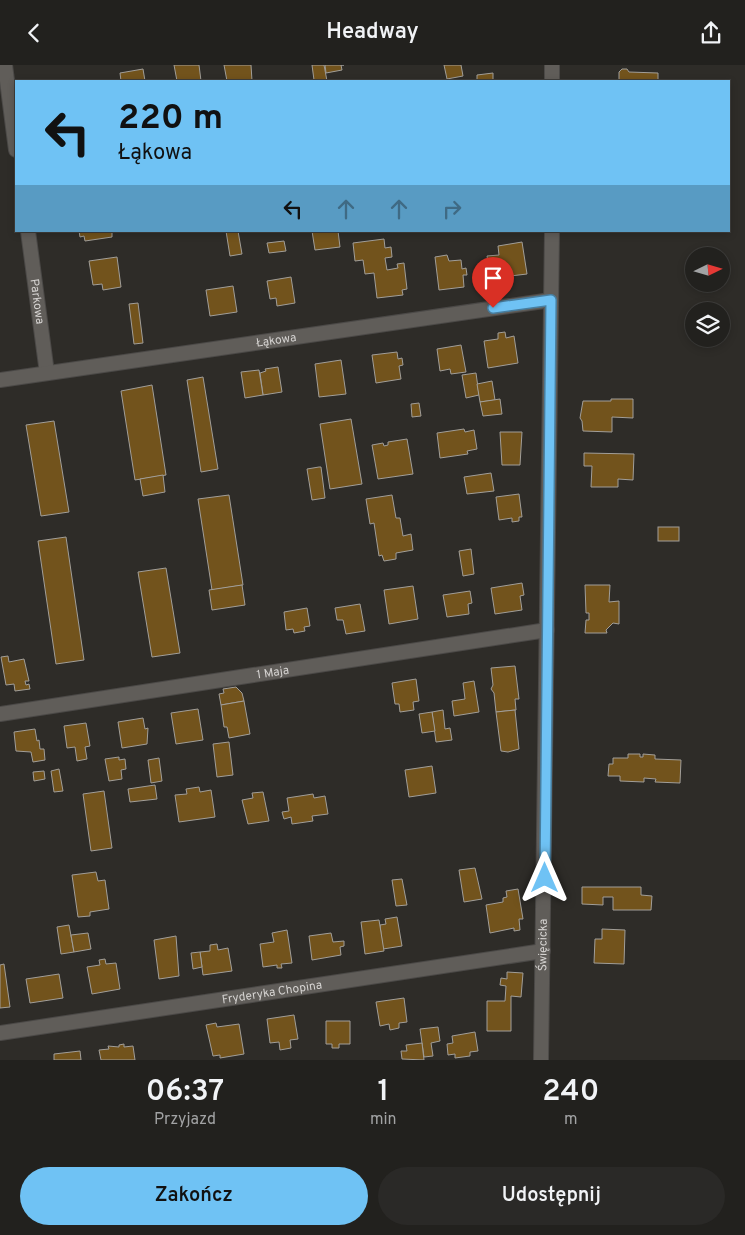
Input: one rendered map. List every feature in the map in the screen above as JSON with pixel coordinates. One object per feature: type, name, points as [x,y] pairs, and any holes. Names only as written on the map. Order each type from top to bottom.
[{"type":"street","points":[[5,65],[15,142]]},
{"type":"street","points":[[552,65],[552,80]]},
{"type":"street","name":"Parkowa","points":[[28,232],[48,373]]},
{"type":"street","name":"Święcicka","points":[[542,1060],[552,232]]},
{"type":"street","name":"Łąkowa","points":[[0,380],[551,300]]},
{"type":"street","name":"1 Maja","points":[[0,714],[547,631]]},
{"type":"street","name":"Fryderyka Chopina","points":[[0,1033],[543,951]]},
{"type":"building","points":[[174,65],[199,65],[201,80],[177,80]]},
{"type":"building","points":[[224,65],[251,65],[252,80],[227,80]]},
{"type":"building","points":[[312,65],[324,65],[327,80],[314,80]]},
{"type":"building","points":[[325,65],[341,65],[342,70],[326,73]]},
{"type":"building","points":[[444,65],[461,65],[463,76],[447,79]]},
{"type":"building","points":[[143,69],[145,80],[121,80],[120,73]]},
{"type":"building","points":[[622,69],[627,69],[629,72],[658,73],[658,80],[619,80],[619,72]]},
{"type":"building","points":[[493,73],[493,80],[477,80],[477,75]]},
{"type":"building","points":[[79,232],[112,232],[112,237],[85,241],[84,236],[80,237]]},
{"type":"building","points":[[226,232],[238,232],[242,254],[230,256]]},
{"type":"building","points":[[312,232],[338,232],[340,247],[315,250]]},
{"type":"building","points":[[384,239],[385,248],[391,247],[392,257],[385,258],[387,270],[398,268],[397,264],[404,263],[407,289],[402,290],[403,295],[377,298],[374,273],[365,274],[363,260],[355,261],[353,243]]},
{"type":"building","points":[[284,241],[286,251],[269,253],[267,243]]},
{"type":"building","points":[[522,242],[527,274],[502,277],[502,274],[491,276],[491,279],[487,256],[499,255],[498,246]]},
{"type":"building","points":[[447,255],[449,261],[461,260],[462,269],[466,268],[467,275],[463,275],[464,287],[439,290],[435,257]]},
{"type":"building","points":[[117,257],[121,287],[103,290],[102,284],[93,285],[89,261]]},
{"type":"building","points":[[291,277],[295,303],[277,306],[276,298],[270,299],[267,281]]},
{"type":"building","points":[[233,286],[237,312],[210,316],[206,290]]},
{"type":"building","points":[[138,303],[143,343],[134,344],[129,304]]},
{"type":"building","points":[[505,332],[506,338],[514,336],[518,363],[488,368],[484,341],[498,339],[498,333]]},
{"type":"building","points":[[461,345],[466,372],[451,374],[450,369],[440,371],[437,349]]},
{"type":"building","points":[[397,352],[398,359],[402,358],[403,365],[399,366],[401,379],[376,383],[372,355]]},
{"type":"building","points":[[341,360],[346,394],[319,397],[315,364]]},
{"type":"building","points":[[278,367],[282,392],[263,395],[260,373],[266,371],[265,369]]},
{"type":"building","points":[[259,370],[263,395],[245,398],[241,372]]},
{"type":"building","points":[[476,373],[479,395],[466,398],[462,375]]},
{"type":"building","points":[[203,377],[218,469],[201,472],[187,380]]},
{"type":"building","points":[[492,381],[495,400],[480,402],[477,384]]},
{"type":"building","points":[[152,385],[166,475],[135,480],[121,391]]},
{"type":"building","points":[[500,399],[502,414],[483,416],[480,402]]},
{"type":"building","points":[[611,399],[633,399],[633,418],[612,417],[612,432],[583,431],[580,418],[583,401],[611,401]]},
{"type":"building","points":[[419,403],[421,416],[412,417],[411,404]]},
{"type":"building","points":[[351,419],[362,484],[330,489],[320,424]]},
{"type":"building","points":[[54,421],[69,512],[41,516],[26,425]]},
{"type":"building","points":[[464,429],[465,432],[474,430],[477,449],[467,451],[468,454],[440,458],[437,433]]},
{"type":"building","points":[[500,432],[522,432],[520,465],[502,465]]},
{"type":"building","points":[[407,439],[413,474],[378,479],[372,445],[383,443],[384,446],[388,445],[388,442]]},
{"type":"building","points":[[584,453],[634,454],[633,480],[618,479],[618,487],[591,487],[592,466],[584,466]]},
{"type":"building","points":[[321,467],[325,498],[312,500],[307,469]]},
{"type":"building","points":[[491,473],[494,491],[467,494],[464,477]]},
{"type":"building","points":[[163,475],[165,492],[143,496],[140,479]]},
{"type":"building","points":[[519,494],[522,517],[519,517],[519,521],[512,522],[512,518],[499,520],[496,497]]},
{"type":"building","points":[[229,495],[243,585],[212,590],[198,499]]},
{"type":"building","points":[[392,495],[396,518],[400,518],[403,536],[411,534],[413,550],[396,553],[396,559],[384,561],[382,555],[379,556],[374,523],[370,524],[366,499]]},
{"type":"building","points":[[658,527],[679,527],[679,541],[658,541]]},
{"type":"building","points":[[66,537],[84,660],[56,664],[38,541]]},
{"type":"building","points":[[471,549],[474,574],[463,576],[459,551]]},
{"type":"building","points":[[166,568],[180,653],[152,657],[138,572]]},
{"type":"building","points":[[522,583],[524,595],[520,596],[522,610],[495,614],[491,588]]},
{"type":"building","points":[[242,585],[245,605],[212,610],[209,590]]},
{"type":"building","points":[[585,585],[610,585],[609,602],[619,601],[619,624],[613,623],[606,630],[607,633],[585,633],[586,620],[589,620],[589,613],[586,613]]},
{"type":"building","points":[[413,586],[418,619],[389,624],[384,590]]},
{"type":"building","points":[[470,591],[472,603],[468,604],[469,614],[447,617],[443,595]]},
{"type":"building","points":[[360,604],[365,631],[346,634],[343,620],[337,620],[335,608]]},
{"type":"building","points":[[307,608],[310,626],[304,627],[305,631],[294,633],[293,629],[286,630],[284,612]]},
{"type":"building","points":[[8,656],[9,662],[24,659],[29,681],[25,681],[26,685],[29,684],[30,689],[15,691],[14,684],[6,685],[1,657]]},
{"type":"building","points":[[515,666],[519,699],[515,699],[516,710],[496,712],[494,693],[491,689],[493,685],[491,668]]},
{"type":"building","points":[[416,679],[419,701],[413,702],[414,710],[400,712],[399,704],[395,704],[392,683]]},
{"type":"building","points":[[474,681],[479,712],[454,716],[452,701],[465,699],[463,683]]},
{"type":"building","points":[[236,687],[242,693],[244,701],[221,705],[219,694],[224,693],[223,689]]},
{"type":"building","points":[[244,701],[250,734],[229,738],[227,727],[224,727],[221,705]]},
{"type":"building","points":[[198,709],[203,740],[176,744],[171,713]]},
{"type":"building","points":[[443,710],[445,729],[450,728],[452,740],[436,742],[432,712]]},
{"type":"building","points":[[515,710],[519,749],[508,752],[501,751],[496,712]]},
{"type":"building","points":[[432,712],[435,731],[422,733],[419,714]]},
{"type":"building","points":[[143,718],[145,729],[148,728],[147,744],[122,748],[118,722]]},
{"type":"building","points":[[86,723],[90,746],[85,747],[87,759],[77,761],[75,747],[67,748],[64,726]]},
{"type":"building","points":[[35,729],[40,749],[44,749],[45,760],[33,762],[31,752],[16,751],[14,732]]},
{"type":"building","points":[[229,742],[233,775],[217,777],[213,744]]},
{"type":"building","points":[[628,754],[640,754],[640,757],[643,757],[643,754],[655,755],[655,759],[681,760],[680,783],[655,782],[656,779],[644,778],[644,782],[620,781],[620,776],[608,776],[609,764],[613,764],[613,758],[628,758]]},
{"type":"building","points":[[119,757],[119,760],[125,759],[126,769],[121,770],[122,779],[109,781],[105,759]]},
{"type":"building","points":[[159,758],[162,781],[151,783],[148,760]]},
{"type":"building","points":[[432,766],[436,793],[409,797],[405,770]]},
{"type":"building","points":[[59,769],[63,791],[54,792],[51,771]]},
{"type":"building","points":[[44,771],[45,779],[34,781],[33,772]]},
{"type":"building","points":[[155,785],[157,799],[130,802],[128,789]]},
{"type":"building","points":[[199,787],[200,792],[211,790],[215,817],[179,822],[175,795],[187,794],[186,789]]},
{"type":"building","points":[[104,791],[112,848],[91,851],[83,794]]},
{"type":"building","points":[[263,792],[269,821],[248,824],[242,800],[253,798],[252,793]]},
{"type":"building","points":[[313,794],[314,798],[325,796],[328,814],[312,816],[313,821],[292,824],[291,817],[284,819],[282,812],[289,811],[287,798]]},
{"type":"building","points":[[475,868],[482,899],[464,902],[459,870]]},
{"type":"building","points":[[96,872],[98,881],[105,880],[109,909],[90,912],[90,916],[78,917],[72,875]]},
{"type":"building","points":[[402,879],[407,905],[396,906],[392,880]]},
{"type":"building","points":[[582,887],[641,887],[641,895],[652,896],[651,910],[613,910],[613,897],[603,897],[603,905],[582,904]]},
{"type":"building","points":[[518,889],[523,919],[519,919],[520,930],[514,931],[514,928],[490,933],[486,905],[503,902],[503,898],[507,897],[506,891]]},
{"type":"building","points":[[397,917],[402,946],[383,949],[380,925],[386,924],[385,919]]},
{"type":"building","points":[[379,920],[384,951],[365,954],[361,922]]},
{"type":"building","points":[[69,925],[74,952],[61,954],[57,927]]},
{"type":"building","points":[[602,929],[625,930],[624,964],[594,963],[595,939],[602,939]]},
{"type":"building","points":[[287,930],[292,963],[281,964],[282,968],[277,968],[277,965],[263,967],[260,944],[274,942],[272,933]]},
{"type":"building","points":[[88,933],[91,949],[74,952],[71,935]]},
{"type":"building","points":[[331,933],[333,942],[344,941],[344,946],[340,947],[341,955],[312,960],[309,936]]},
{"type":"building","points":[[176,936],[179,976],[159,979],[154,940]]},
{"type":"building","points":[[217,944],[218,950],[228,948],[232,971],[203,975],[200,952],[210,951],[210,945]]},
{"type":"building","points":[[200,952],[202,967],[193,969],[191,953]]},
{"type":"building","points":[[105,959],[106,964],[116,963],[120,989],[92,994],[87,967],[100,965],[99,960]]},
{"type":"building","points":[[4,964],[10,1007],[0,1008],[0,965]]},
{"type":"building","points":[[507,972],[523,973],[521,997],[511,996],[511,1031],[487,1031],[487,1001],[505,1001],[506,986],[500,985],[501,978],[507,979]]},
{"type":"building","points":[[59,974],[63,998],[30,1003],[26,979]]},
{"type":"building","points":[[404,998],[407,1022],[399,1023],[399,1028],[390,1030],[389,1024],[380,1026],[376,1002]]},
{"type":"building","points":[[294,1015],[298,1039],[290,1040],[291,1048],[280,1050],[279,1042],[270,1043],[267,1019]]},
{"type":"building","points":[[326,1021],[350,1021],[350,1044],[339,1044],[339,1048],[332,1048],[332,1044],[326,1044]]},
{"type":"building","points":[[216,1023],[217,1027],[239,1024],[244,1054],[220,1058],[220,1055],[213,1056],[206,1025]]},
{"type":"building","points":[[438,1027],[440,1041],[431,1043],[433,1056],[424,1057],[420,1029]]},
{"type":"building","points":[[475,1032],[478,1051],[470,1052],[470,1056],[455,1058],[455,1054],[448,1055],[447,1044],[453,1043],[452,1036]]},
{"type":"building","points":[[422,1043],[424,1060],[402,1059],[401,1051],[407,1051],[406,1045]]},
{"type":"building","points":[[124,1044],[124,1047],[133,1046],[135,1060],[101,1060],[99,1050],[109,1049],[108,1046],[119,1047],[119,1045]]},
{"type":"building","points":[[80,1051],[81,1060],[54,1060],[54,1054]]},
{"type":"route","points":[[493,308],[551,300],[545,878]]}]
